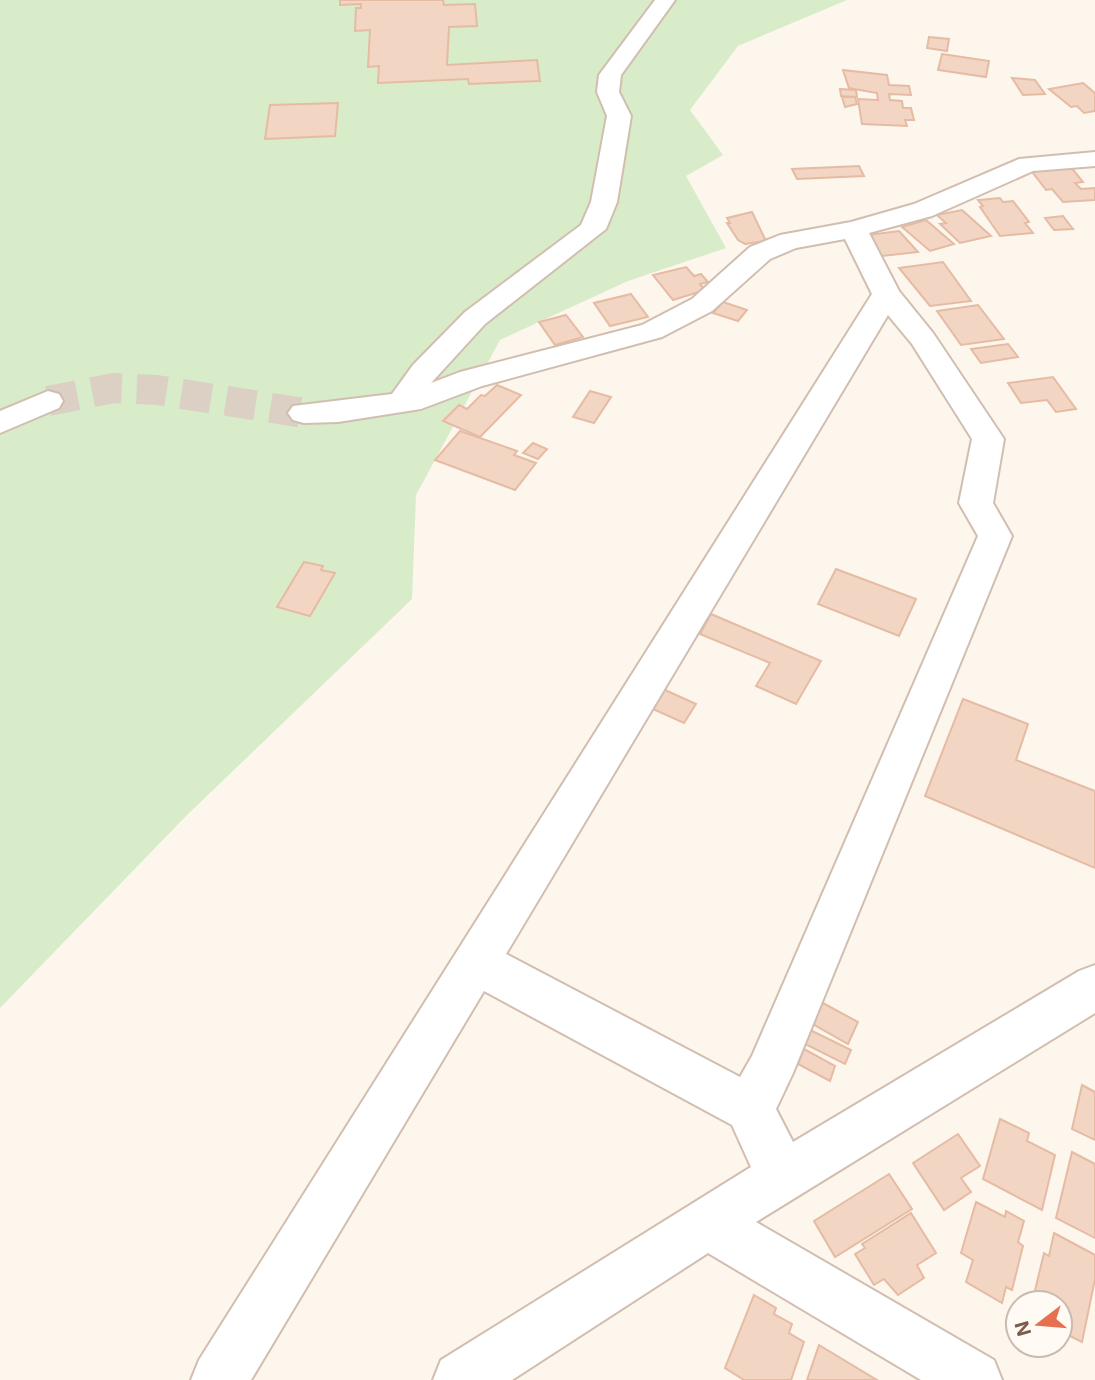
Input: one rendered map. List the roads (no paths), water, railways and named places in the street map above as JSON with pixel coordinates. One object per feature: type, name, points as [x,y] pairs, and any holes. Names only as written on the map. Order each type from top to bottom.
[{"type":"street","points":[[402,403],[424,372],[475,318],[593,229],[604,202],[619,116],[608,92],[610,75],[665,0]]},
{"type":"street","points":[[304,413],[338,412],[421,400],[471,379],[652,331],[702,305],[760,253],[789,241],[854,229],[923,210],[1028,164],[1095,159]]},
{"type":"street","points":[[749,1108],[769,1073],[995,536],[976,503],[988,439],[923,339],[886,294],[854,229]]},
{"type":"street","points":[[219,1380],[886,294]]},
{"type":"street","points":[[0,424],[48,401]]},
{"type":"street","points":[[475,962],[749,1108],[783,1177]]},
{"type":"street","points":[[461,1380],[707,1223],[1095,987]]},
{"type":"street","points":[[707,1223],[952,1374]]},
{"type":"tunnel","points":[[48,401],[114,388],[157,390],[304,413]]}]
